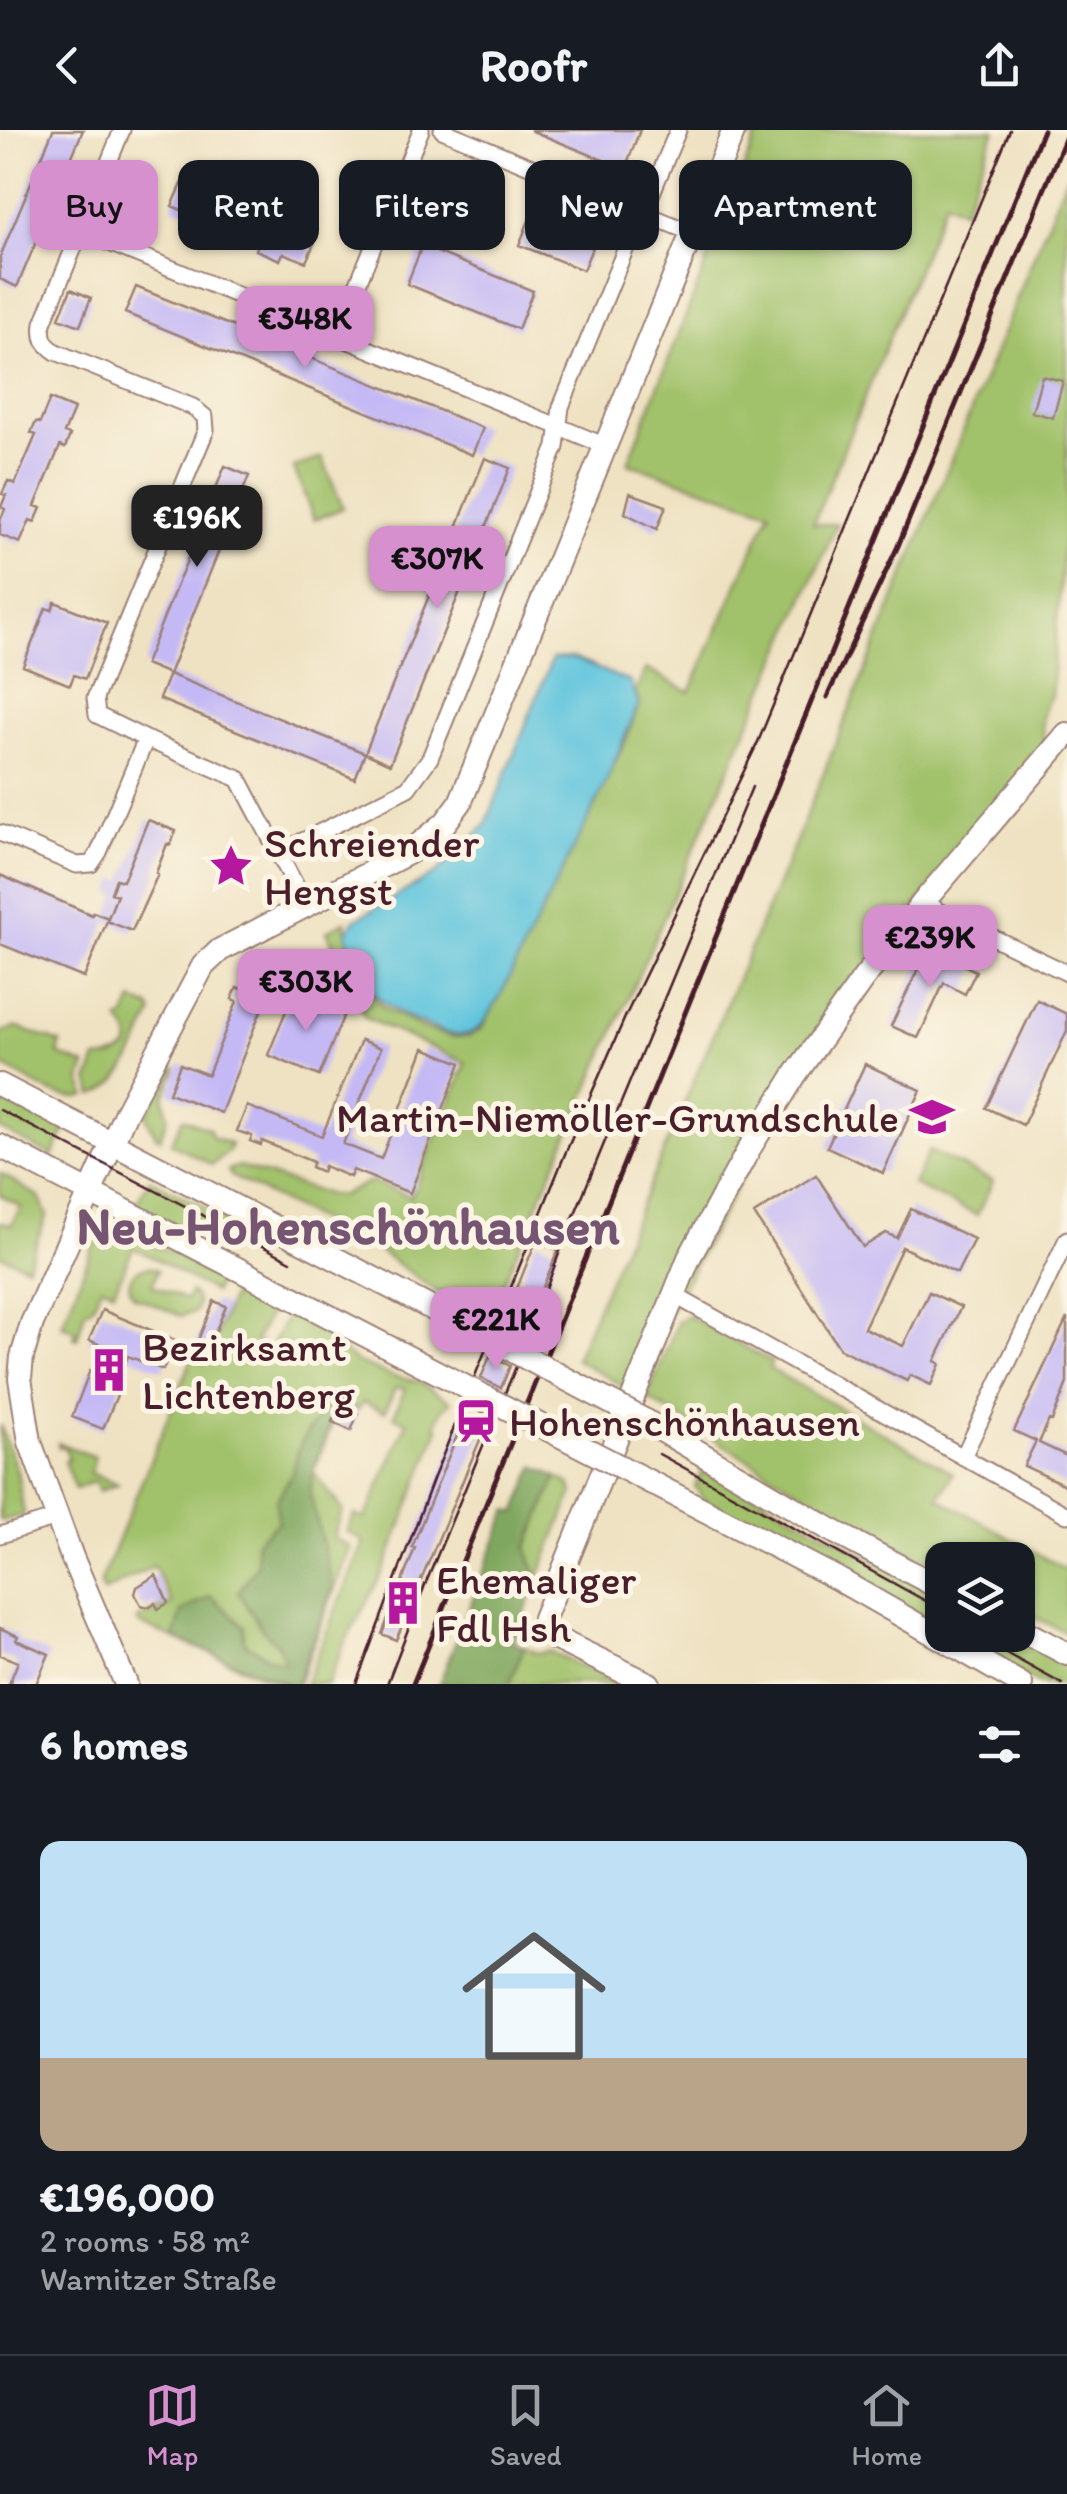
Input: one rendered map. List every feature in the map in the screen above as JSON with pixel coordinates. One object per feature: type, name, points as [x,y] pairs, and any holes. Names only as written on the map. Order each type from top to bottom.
[{"type":"main road","points":[[722,160],[734,130]]},
{"type":"main road","points":[[126,1684],[56,1518],[25,1424],[20,1390],[22,1357],[32,1323],[88,1193],[203,966],[220,950],[410,852],[436,832],[460,803],[685,250]]},
{"type":"main road","points":[[649,1684],[548,1635],[543,1626],[674,1296],[710,1217],[831,1022],[924,900],[1067,734]]},
{"type":"main road","points":[[0,1085],[644,1420],[831,1530],[925,1579]]},
{"type":"main road","points":[[0,1146],[836,1578],[1021,1684]]},
{"type":"main road","points":[[1035,1637],[1067,1654]]},
{"type":"street","points":[[110,160],[122,130]]},
{"type":"street","points":[[337,334],[421,130]]},
{"type":"street","points":[[442,130],[525,164]]},
{"type":"street","points":[[659,176],[678,130]]},
{"type":"street","points":[[72,250],[43,323],[41,335],[45,345],[193,407],[205,417],[206,430],[95,698],[98,715],[239,780],[306,905]]},
{"type":"street","points":[[127,250],[606,446]]},
{"type":"street","points":[[279,853],[408,788],[420,776],[556,447],[562,407],[624,250]]},
{"type":"street","points":[[0,834],[77,865],[91,864],[146,739]]},
{"type":"street","points":[[924,900],[938,911],[1067,973]]},
{"type":"street","points":[[963,1457],[1067,1239]]},
{"type":"street","points":[[674,1296],[1067,1515]]},
{"type":"street","points":[[0,1534],[56,1518]]},
{"type":"green space","points":[[759,130],[995,130],[963,211],[945,201],[813,524],[837,524],[489,1315],[434,1290],[378,1250],[231,1176],[228,1170],[239,1166],[330,1195],[342,1195],[371,1181],[411,1197],[466,1063],[365,1018],[327,931],[346,921],[350,961],[377,1002],[387,1010],[452,1037],[469,1036],[482,1028],[625,742],[639,704],[635,692],[646,669],[690,692],[770,511],[628,463],[712,250],[912,250],[912,160],[747,160]]},
{"type":"green space","points":[[1067,175],[1067,502],[1051,696],[1042,720],[1047,746],[835,1004],[628,1389],[575,1359],[796,841]]},
{"type":"green space","points":[[322,457],[343,508],[314,520],[294,468]]},
{"type":"green space","points":[[133,1001],[150,1007],[153,1013],[123,1073],[93,1095],[89,1080],[97,1059],[127,1049],[129,1037],[119,1021]]},
{"type":"green space","points":[[16,1027],[61,1043],[58,1054],[86,1066],[81,1079],[86,1096],[53,1093],[0,1064],[0,1033]]},
{"type":"green space","points":[[172,1066],[176,1069],[164,1097],[168,1117],[160,1138],[146,1116]]},
{"type":"green space","points":[[0,1094],[66,1129],[52,1156],[0,1129]]},
{"type":"green space","points":[[183,1118],[210,1129],[212,1137],[231,1144],[229,1151],[212,1165],[171,1143]]},
{"type":"green space","points":[[929,1151],[993,1181],[977,1215],[913,1185]]},
{"type":"green space","points":[[0,1173],[39,1197],[47,1215],[27,1266],[0,1255],[0,1222],[11,1225],[21,1207],[0,1195]]},
{"type":"green space","points":[[149,1179],[239,1225],[256,1239],[249,1253],[135,1206]]},
{"type":"green space","points":[[115,1231],[172,1252],[221,1277],[214,1292],[133,1248],[114,1291],[101,1286],[93,1306],[85,1311],[77,1339],[74,1338],[76,1331],[62,1325],[97,1236]]},
{"type":"green space","points":[[149,1267],[158,1270],[152,1285],[186,1300],[190,1292],[193,1294],[197,1301],[195,1312],[181,1316],[134,1296],[131,1277]]},
{"type":"green space","points":[[236,1285],[274,1305],[255,1341],[270,1348],[289,1313],[315,1328],[358,1363],[420,1382],[451,1402],[442,1410],[436,1425],[439,1429],[384,1570],[343,1646],[328,1684],[305,1684],[363,1545],[362,1540],[347,1532],[354,1515],[365,1519],[407,1422],[394,1416],[405,1388],[395,1388],[385,1412],[363,1402],[358,1410],[339,1403],[330,1423],[313,1472],[343,1510],[333,1538],[351,1547],[298,1684],[282,1684],[138,1623],[138,1619],[172,1604],[154,1566],[103,1592],[100,1584],[192,1358],[205,1363]]},
{"type":"green space","points":[[688,1315],[772,1362],[769,1368],[953,1473],[939,1498],[1017,1542],[925,1542],[925,1560],[833,1511],[647,1398],[678,1321]]},
{"type":"green space","points":[[323,1409],[335,1411],[313,1472],[310,1493],[333,1588],[296,1684],[288,1684],[174,1638],[182,1612],[211,1596],[244,1626],[248,1646],[275,1661],[285,1662],[278,1645],[262,1629],[238,1592],[257,1565],[256,1541],[278,1522],[276,1501],[291,1475],[301,1442]]},
{"type":"green space","points":[[0,1425],[17,1470],[24,1515],[0,1521]]},
{"type":"green space","points":[[58,1443],[95,1457],[90,1473],[118,1484],[99,1491],[95,1481],[75,1489],[64,1461],[69,1458]]},
{"type":"green space","points":[[535,1466],[557,1477],[527,1548],[538,1579],[513,1642],[524,1647],[509,1684],[439,1684],[508,1510],[516,1513]]},
{"type":"green space","points":[[702,1472],[742,1487],[925,1588],[925,1622],[703,1499],[695,1486]]},
{"type":"green space","points":[[557,1477],[570,1484],[573,1493],[538,1579],[527,1548]]},
{"type":"green space","points":[[1035,1552],[1067,1570],[1067,1633],[1035,1617]]},
{"type":"green space","points":[[1035,1646],[1067,1663],[1067,1684],[1040,1684],[981,1652],[1035,1652]]},
{"type":"green space","points":[[524,1647],[537,1653],[549,1651],[620,1684],[509,1684]]},
{"type":"water","points":[[572,658],[630,682],[639,704],[603,789],[490,1013],[470,1033],[442,1032],[400,1013],[374,993],[356,967],[347,931],[355,920],[435,874],[485,826],[552,659]]},
{"type":"building","points":[[53,130],[83,130],[70,160],[40,160]]},
{"type":"building","points":[[530,130],[640,130],[628,160],[603,160]]},
{"type":"building","points":[[30,185],[33,250],[17,287],[0,279],[0,257]]},
{"type":"building","points":[[256,250],[311,250],[306,262],[283,253],[280,260]]},
{"type":"building","points":[[420,250],[432,250],[533,291],[518,329],[407,284]]},
{"type":"building","points":[[532,250],[591,250],[583,270]]},
{"type":"building","points":[[136,287],[483,428],[472,455],[125,313]]},
{"type":"building","points":[[71,289],[91,298],[80,326],[59,318]]},
{"type":"building","points":[[1042,376],[1063,381],[1053,418],[1032,412]]},
{"type":"building","points":[[50,399],[74,409],[64,433],[70,435],[65,448],[60,446],[35,506],[41,508],[35,522],[30,520],[20,543],[0,535],[5,509],[1,507],[6,495],[2,494],[8,481],[15,484],[36,435],[31,433]]},
{"type":"building","points":[[485,458],[510,468],[390,764],[365,753]]},
{"type":"building","points":[[225,466],[249,476],[169,674],[145,664]]},
{"type":"building","points":[[630,493],[666,506],[657,529],[625,513]]},
{"type":"building","points":[[55,602],[107,623],[85,679],[74,675],[70,685],[23,666],[46,608],[52,610]]},
{"type":"building","points":[[169,674],[365,753],[355,779],[159,699]]},
{"type":"building","points":[[148,820],[176,831],[170,845],[167,844],[132,931],[107,921],[84,978],[0,944],[0,875],[92,915],[93,912],[108,918],[117,895],[111,893],[116,879],[123,881]]},
{"type":"building","points":[[928,948],[976,971],[965,994],[944,983],[918,1038],[891,1026]]},
{"type":"building","points":[[252,963],[276,972],[221,1113],[169,1093],[180,1064],[208,1075],[237,1001],[232,999],[237,987],[242,989]]},
{"type":"building","points":[[294,991],[345,1012],[319,1076],[268,1055]]},
{"type":"building","points":[[1037,1000],[1067,1014],[1067,1031],[1023,1125],[986,1108]]},
{"type":"building","points":[[361,1040],[381,1048],[343,1144],[381,1159],[424,1048],[461,1063],[410,1193],[353,1170],[350,1177],[324,1166],[322,1172],[311,1167],[313,1162],[262,1141],[261,1145],[250,1141],[252,1136],[237,1131],[247,1106],[322,1136]]},
{"type":"building","points":[[865,1064],[921,1090],[883,1173],[827,1147]]},
{"type":"building","points":[[816,1175],[863,1247],[886,1233],[897,1238],[911,1209],[974,1239],[957,1273],[902,1247],[864,1328],[903,1346],[929,1292],[961,1307],[935,1361],[940,1364],[931,1385],[910,1375],[907,1381],[840,1349],[754,1214]]},
{"type":"building","points":[[536,1241],[558,1250],[522,1339],[501,1328]]},
{"type":"building","points":[[214,1301],[226,1306],[204,1360],[192,1355]]},
{"type":"building","name":"Bezirksamt Lichtenberg","points":[[102,1310],[175,1340],[163,1370],[128,1356],[118,1381],[122,1383],[103,1429],[72,1417],[90,1370],[96,1372],[106,1347],[89,1340]]},
{"type":"building","points":[[1067,1318],[1067,1383],[1039,1443],[1067,1456],[1067,1486],[1024,1466],[1036,1441],[1014,1431]]},
{"type":"building","points":[[490,1356],[510,1366],[501,1388],[481,1378]]},
{"type":"building","points":[[340,1405],[358,1413],[351,1431],[332,1422]]},
{"type":"building","points":[[469,1406],[490,1416],[396,1640],[382,1634]]},
{"type":"building","points":[[156,1575],[168,1603],[158,1609],[155,1603],[141,1605],[135,1594],[137,1587]]},
{"type":"building","points":[[0,1628],[18,1636],[16,1640],[49,1654],[36,1684],[9,1684],[18,1662],[0,1655]]},
{"type":"tram line","points":[[356,1684],[434,1477],[565,1154],[626,1015],[758,742],[1010,130]]},
{"type":"tram line","points":[[387,1684],[564,1240],[752,787]]},
{"type":"tram line","points":[[0,1110],[291,1261]]},
{"type":"tram line","points":[[659,1454],[925,1601]]},
{"type":"tram line","points":[[1004,1652],[1062,1684]]},
{"type":"railway","points":[[413,1684],[1043,130]]},
{"type":"railway","points":[[827,697],[898,546],[1067,134]]},
{"type":"place","name":"Schreiender Hengst","points":[[231,866]]},
{"type":"place","name":"Martin-Niemöller-Grundschule","points":[[932,1117]]},
{"type":"place","name":"Bezirksamt Lichtenberg","points":[[109,1370]]},
{"type":"place","name":"Hohenschönhausen","points":[[476,1421]]},
{"type":"place","name":"Ehemaliger Fdl Hsh","points":[[403,1603]]},
{"type":"district","name":"Neu-Hohenschönhausen","points":[[348,1226]]}]
